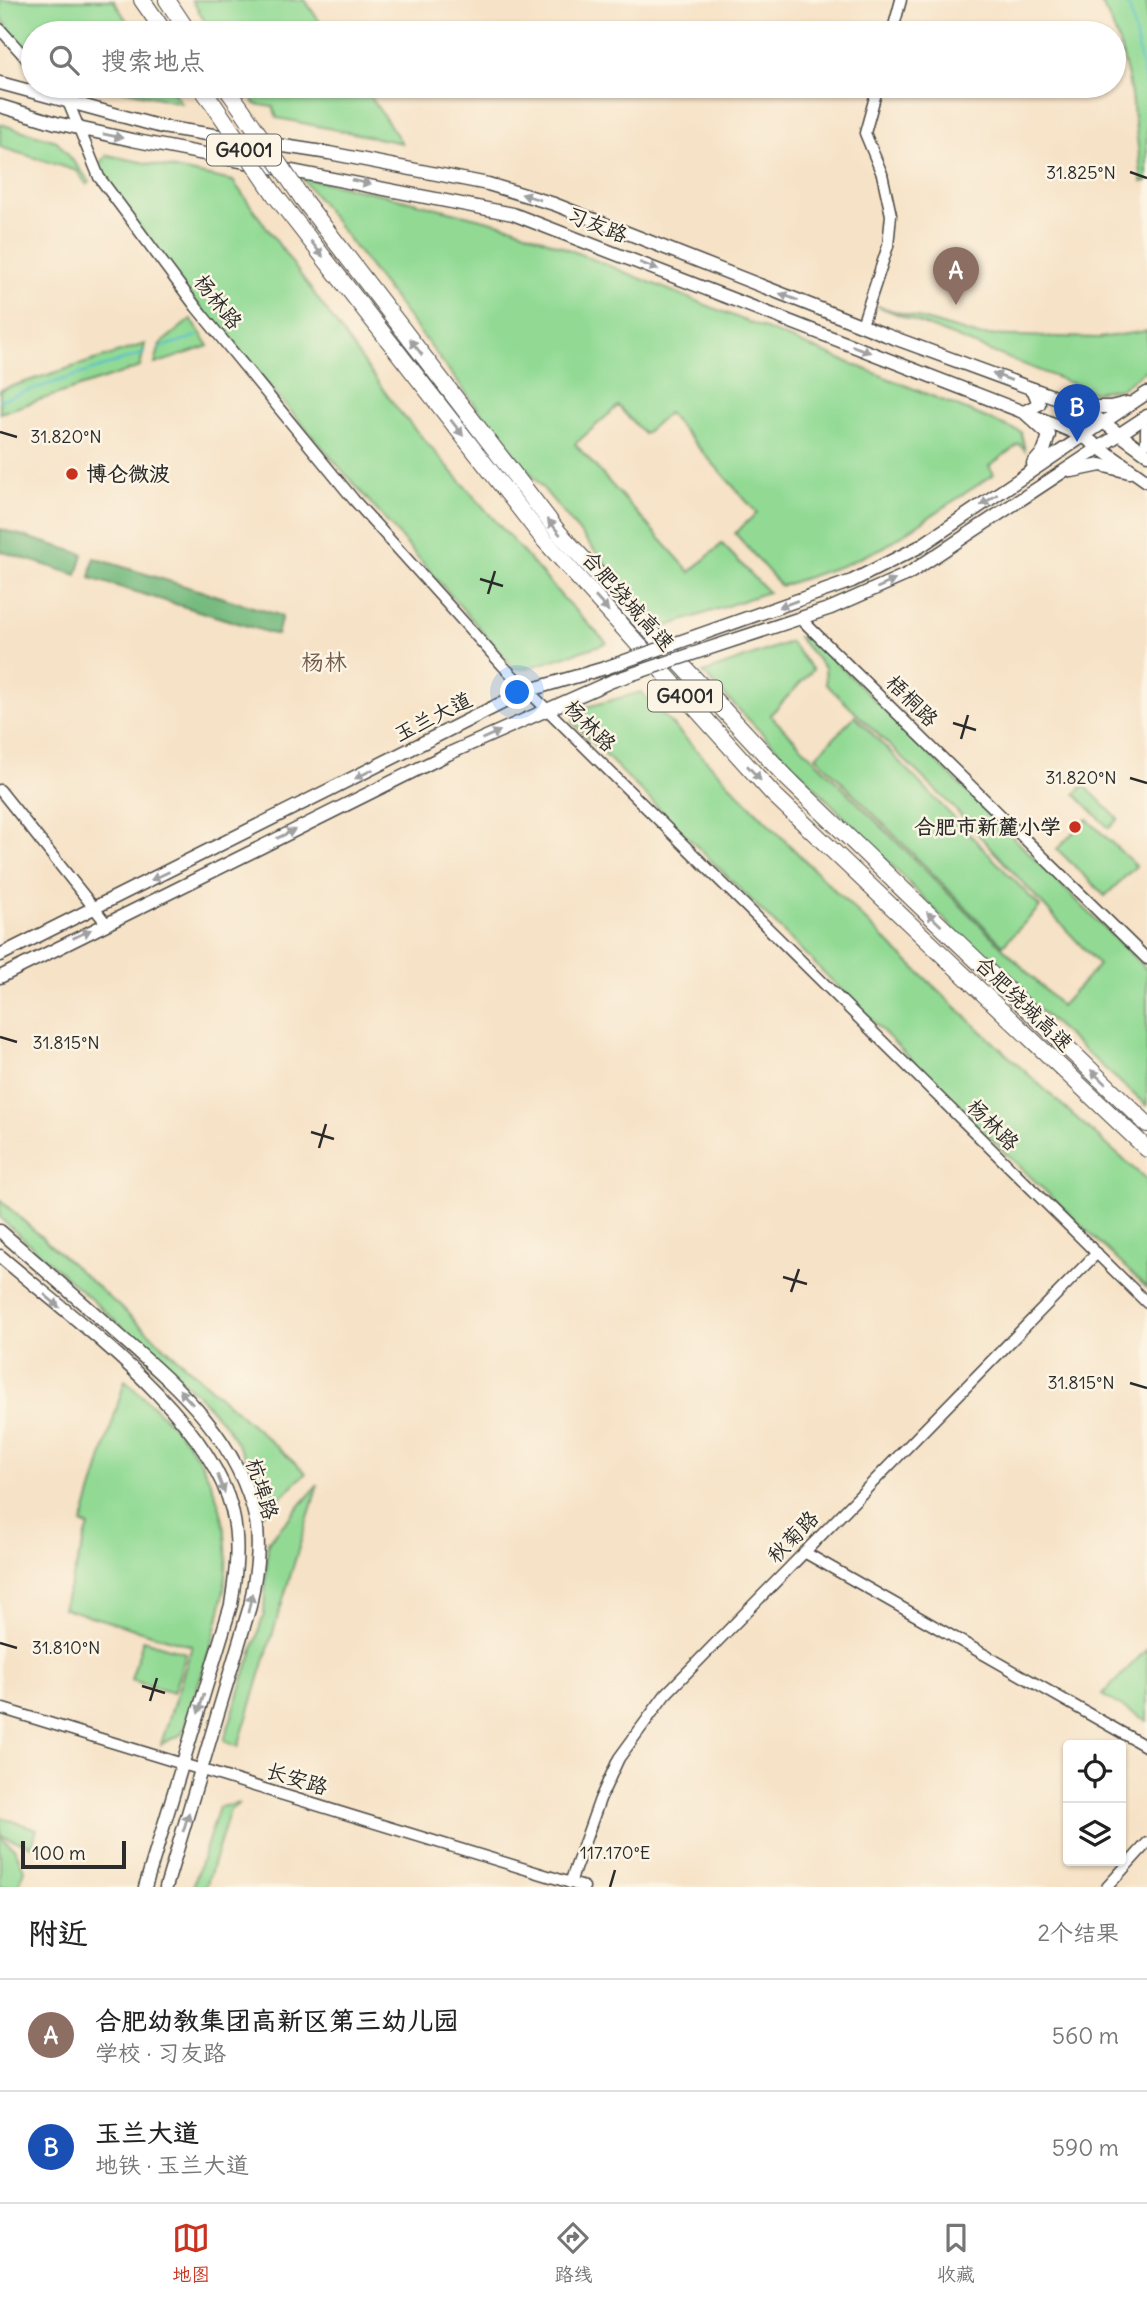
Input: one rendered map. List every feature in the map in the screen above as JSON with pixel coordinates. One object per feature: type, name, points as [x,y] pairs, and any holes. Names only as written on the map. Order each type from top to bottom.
[{"type":"highway","points":[[142,0],[156,21]]},
{"type":"highway","points":[[166,0],[181,21]]},
{"type":"highway","name":"合肥绕城高速","points":[[208,98],[275,195],[545,541],[772,793],[1147,1149]]},
{"type":"highway","name":"合肥绕城高速","points":[[234,98],[302,198],[568,543],[788,779],[1147,1124]]},
{"type":"main road","name":"习友路","points":[[0,83],[21,89]]},
{"type":"main road","name":"习友路","points":[[49,98],[162,127],[329,153],[488,184],[554,204],[862,325],[1082,407],[1147,454]]},
{"type":"main road","name":"习友路","points":[[0,106],[81,129],[513,214],[1083,436],[1143,478]]},
{"type":"main road","points":[[1019,479],[1044,451],[1049,435],[1024,412],[1038,404],[1033,389]]},
{"type":"main road","points":[[1082,407],[1110,407],[1142,397]]},
{"type":"main road","name":"玉兰大道","points":[[0,955],[95,906],[213,851],[527,691],[605,668],[852,580],[919,547],[1142,397]]},
{"type":"main road","name":"玉兰大道","points":[[0,977],[448,754],[546,710],[612,681],[800,618],[908,574],[1147,416]]},
{"type":"main road","points":[[1147,429],[1147,442]]},
{"type":"main road","points":[[1065,472],[1101,465],[1143,478]]},
{"type":"main road","points":[[1034,469],[1045,485]]},
{"type":"main road","points":[[0,962],[45,942],[0,969]]},
{"type":"main road","name":"杭埠路","points":[[0,1231],[176,1385],[214,1428],[235,1460],[256,1522],[257,1565],[250,1606],[166,1887]]},
{"type":"main road","name":"杭埠路","points":[[0,1256],[132,1370],[191,1430],[215,1466],[232,1510],[238,1560],[231,1605],[145,1887]]},
{"type":"street","points":[[895,21],[901,0]]},
{"type":"street","points":[[0,29],[21,53]]},
{"type":"street","name":"杨林路","points":[[63,98],[81,129],[86,151],[99,177],[195,307],[354,500],[527,691],[1147,1303]]},
{"type":"street","points":[[862,325],[888,246],[891,215],[882,174],[865,133],[875,98]]},
{"type":"street","name":"梧桐路","points":[[800,618],[1147,959]]},
{"type":"street","points":[[0,790],[106,923]]},
{"type":"street","name":"秋菊路","points":[[570,1883],[600,1799],[619,1758],[665,1695],[1097,1254]]},
{"type":"street","points":[[804,1552],[1147,1747]]},
{"type":"street","name":"长安路","points":[[0,1708],[583,1887]]},
{"type":"street","points":[[1107,1887],[1147,1843]]},
{"type":"green space","points":[[0,0],[113,0],[127,21],[21,21],[21,53],[0,14]]},
{"type":"green space","points":[[192,0],[305,0],[319,21],[205,21]]},
{"type":"green space","points":[[1099,0],[1147,0],[1147,181],[1142,182],[1126,69],[1126,21],[1110,20]]},
{"type":"green space","points":[[159,98],[177,98],[181,103]]},
{"type":"green space","points":[[251,98],[371,98],[402,143],[277,118],[273,107],[255,104]]},
{"type":"green space","points":[[0,124],[57,141],[90,182],[87,185],[77,171],[0,147]]},
{"type":"green space","points":[[107,155],[233,181],[398,410],[564,599],[607,643],[525,669],[514,668],[182,286],[109,185],[99,166]]},
{"type":"green space","points":[[302,178],[381,194],[513,227],[1021,432],[1025,450],[1019,444],[989,466],[994,474],[884,547],[844,565],[781,586],[735,533],[757,513],[668,413],[644,434],[618,406],[575,444],[690,572],[722,544],[768,592],[665,627],[655,623],[492,427]]},
{"type":"green space","points":[[877,306],[976,335],[1099,338],[1147,331],[1147,369],[1122,388],[1093,392]]},
{"type":"green space","points":[[191,319],[209,346],[155,364],[160,344]]},
{"type":"green space","points":[[145,344],[140,367],[0,413],[0,390]]},
{"type":"green space","points":[[0,529],[83,554],[77,575],[0,551]]},
{"type":"green space","points":[[94,558],[282,616],[277,635],[90,578]]},
{"type":"green space","points":[[798,637],[813,639],[1147,970],[1147,1106],[994,970],[703,673],[790,642],[813,670],[770,715],[1061,1006],[1099,965],[951,805],[826,684],[825,668]]},
{"type":"green space","points":[[641,692],[888,942],[1016,1063],[1147,1180],[1147,1288],[996,1144],[573,723],[579,709]]},
{"type":"green space","points":[[855,716],[1040,907],[1003,945],[816,756]]},
{"type":"green space","points":[[1084,785],[1118,819],[1109,828],[1075,794]]},
{"type":"green space","points":[[1087,819],[1136,866],[1105,896],[1057,849]]},
{"type":"green space","points":[[0,1200],[306,1473],[263,1514],[246,1459],[227,1427],[197,1394],[0,1218]]},
{"type":"green space","points":[[125,1380],[166,1419],[194,1451],[217,1498],[225,1532],[223,1598],[215,1632],[182,1734],[161,1744],[192,1646],[63,1608],[89,1526],[82,1524]]},
{"type":"green space","points":[[318,1485],[238,1747],[224,1741],[264,1614],[268,1542]]},
{"type":"green space","points":[[143,1640],[186,1653],[173,1693],[131,1680]]},
{"type":"green space","points":[[1147,1649],[1147,1721],[1102,1695]]},
{"type":"green space","points":[[240,1803],[230,1810],[206,1887],[193,1887],[219,1807]]},
{"type":"green space","points":[[0,1817],[37,1829],[32,1846],[0,1835]]},
{"type":"green space","points":[[0,1836],[15,1849],[24,1869],[19,1887],[0,1887]]},
{"type":"waterway","points":[[1124,0],[1130,9],[1147,91]]},
{"type":"waterway","points":[[159,348],[197,336]]},
{"type":"waterway","points":[[0,400],[145,353]]},
{"type":"place","name":"合肥幼教集团高新区第三幼儿园","points":[[956,305]]},
{"type":"place","name":"玉兰大道","points":[[1077,442]]},
{"type":"place","name":"博仑微波","points":[[72,474]]},
{"type":"place","name":"合肥市新麓小学","points":[[1075,827]]},
{"type":"district","name":"杨林","points":[[324,662]]}]
